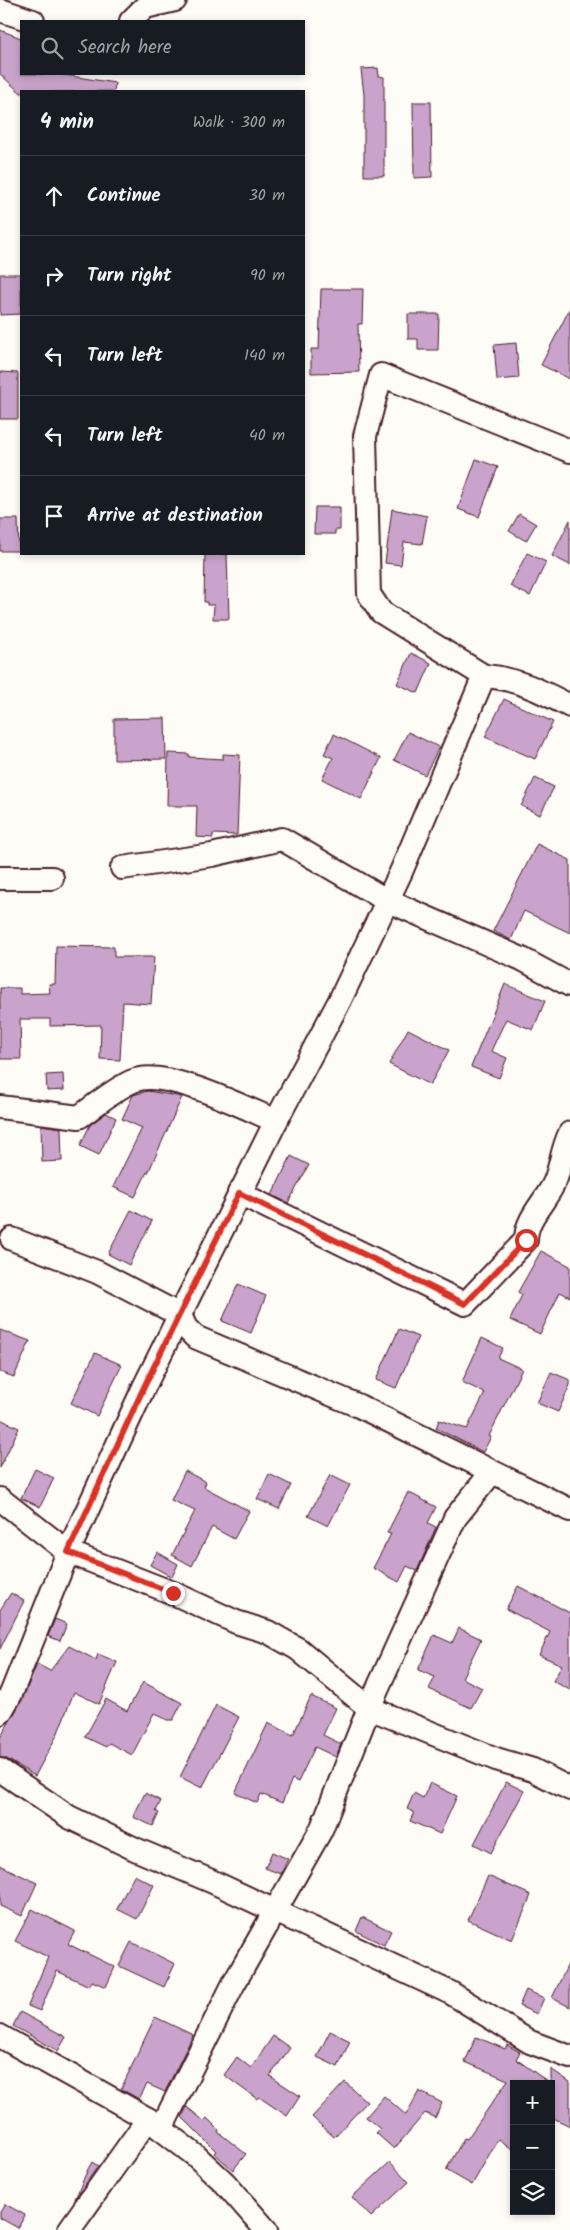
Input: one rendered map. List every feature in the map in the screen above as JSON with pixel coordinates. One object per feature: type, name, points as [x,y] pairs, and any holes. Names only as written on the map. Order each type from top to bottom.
[{"type":"street","points":[[132,20],[144,7],[174,0]]},
{"type":"street","points":[[0,10],[30,20]]},
{"type":"street","points":[[570,451],[381,375],[364,436],[369,594],[381,612],[484,676],[500,677],[528,684],[570,706]]},
{"type":"street","points":[[0,1713],[11,1694],[68,1552],[144,1387],[239,1193],[340,1000],[401,872],[484,676]]},
{"type":"street","points":[[122,868],[212,856],[282,839],[386,900],[522,959],[570,985]]},
{"type":"street","points":[[0,878],[52,878]]},
{"type":"street","points":[[0,1107],[79,1117],[135,1080],[161,1079],[200,1088],[276,1121]]},
{"type":"street","points":[[239,1193],[465,1304],[526,1240],[526,1229],[554,1182],[563,1148],[570,1134]]},
{"type":"street","points":[[12,1239],[97,1272],[180,1315],[186,1328],[195,1337],[359,1406],[570,1510]]},
{"type":"street","points":[[165,1346],[195,1337]]},
{"type":"street","points":[[69,2230],[155,2124],[320,1830],[369,1708],[455,1518],[492,1472]]},
{"type":"street","points":[[0,1499],[68,1552],[173,1593],[236,1622],[268,1632],[298,1649],[369,1708],[496,1759],[533,1770],[570,1789]]},
{"type":"street","points":[[0,1770],[69,1816],[135,1849],[211,1881],[451,1993],[530,2042],[570,2057]]},
{"type":"street","points":[[0,2036],[155,2124],[196,2156],[225,2183],[266,2230]]},
{"type":"building","points":[[0,30],[20,38],[20,75],[64,75],[115,83],[114,90],[20,90],[20,92],[0,74]]},
{"type":"building","points":[[378,68],[379,76],[384,77],[384,176],[364,176],[364,95],[361,69]]},
{"type":"building","points":[[413,102],[431,102],[432,177],[414,178]]},
{"type":"building","points":[[0,274],[20,274],[20,314],[0,315]]},
{"type":"building","points":[[321,289],[363,289],[362,324],[358,324],[359,372],[311,373],[311,349],[319,349]]},
{"type":"building","points":[[570,308],[570,379],[541,365]]},
{"type":"building","points":[[408,314],[439,314],[438,350],[418,350],[418,339],[408,339]]},
{"type":"building","points":[[516,343],[519,378],[497,380],[494,345]]},
{"type":"building","points":[[0,372],[18,373],[18,419],[0,419]]},
{"type":"building","points":[[476,459],[498,467],[479,517],[458,509]]},
{"type":"building","points":[[315,507],[340,507],[340,530],[335,530],[335,534],[314,534]]},
{"type":"building","points":[[392,509],[427,516],[422,544],[404,542],[401,565],[385,563]]},
{"type":"building","points":[[519,514],[536,524],[526,541],[509,531]]},
{"type":"building","points":[[0,519],[18,519],[19,551],[0,551]]},
{"type":"building","points":[[570,520],[570,565],[552,556]]},
{"type":"building","points":[[527,553],[546,562],[530,596],[510,586]]},
{"type":"building","points":[[205,555],[227,555],[229,619],[213,619],[214,605],[207,605],[207,602],[204,602]]},
{"type":"building","points":[[411,653],[431,663],[418,693],[397,684]]},
{"type":"building","points":[[504,699],[553,722],[535,759],[485,737]]},
{"type":"building","points":[[165,718],[166,759],[114,760],[114,719]]},
{"type":"building","points":[[408,732],[439,747],[425,775],[394,760]]},
{"type":"building","points":[[334,734],[381,758],[361,799],[322,779],[333,758],[324,754]]},
{"type":"building","points":[[168,753],[189,754],[189,757],[223,759],[223,754],[240,755],[237,835],[213,834],[213,838],[196,837],[197,806],[167,806]]},
{"type":"building","points":[[535,778],[554,787],[540,815],[521,806]]},
{"type":"building","points":[[537,844],[570,860],[570,933],[524,911],[511,940],[493,931]]},
{"type":"building","points":[[56,946],[114,947],[114,957],[154,957],[151,1004],[123,1002],[120,1060],[100,1059],[101,1025],[50,1026],[50,1019],[20,1019],[21,1059],[0,1059],[0,988],[20,988],[20,994],[50,993],[49,984],[55,984]]},
{"type":"building","points":[[505,984],[545,1001],[533,1030],[506,1019],[491,1051],[507,1058],[499,1078],[471,1067]]},
{"type":"building","points":[[408,1029],[449,1050],[430,1085],[389,1064]]},
{"type":"building","points":[[63,1074],[64,1090],[47,1091],[46,1075]]},
{"type":"building","points":[[148,1091],[182,1097],[148,1173],[135,1197],[113,1187],[142,1128],[122,1119],[133,1095]]},
{"type":"building","points":[[106,1113],[116,1118],[99,1155],[80,1146],[90,1125]]},
{"type":"building","points":[[41,1125],[61,1128],[62,1161],[42,1162]]},
{"type":"building","points":[[291,1156],[309,1165],[288,1203],[272,1195]]},
{"type":"building","points":[[131,1210],[152,1221],[129,1265],[108,1254]]},
{"type":"building","points":[[541,1251],[570,1266],[570,1297],[560,1292],[540,1334],[510,1320],[522,1295],[518,1292]]},
{"type":"building","points":[[238,1284],[266,1296],[251,1333],[222,1321]]},
{"type":"building","points":[[399,1329],[418,1337],[396,1388],[376,1380]]},
{"type":"building","points":[[0,1330],[30,1341],[14,1377],[0,1372]]},
{"type":"building","points":[[482,1338],[503,1348],[498,1358],[522,1369],[483,1452],[436,1428],[439,1420],[467,1429],[485,1393],[462,1382]]},
{"type":"building","points":[[95,1353],[122,1365],[97,1416],[71,1403]]},
{"type":"building","points":[[551,1372],[570,1380],[570,1385],[558,1412],[537,1403]]},
{"type":"building","points":[[0,1419],[19,1428],[0,1468]]},
{"type":"building","points":[[35,1469],[54,1478],[40,1507],[21,1498]]},
{"type":"building","points":[[185,1471],[206,1482],[204,1487],[249,1511],[234,1539],[212,1527],[192,1566],[172,1555],[195,1511],[171,1500]]},
{"type":"building","points":[[269,1474],[291,1485],[279,1509],[257,1499]]},
{"type":"building","points":[[330,1475],[350,1485],[328,1526],[308,1516]]},
{"type":"building","points":[[408,1492],[436,1507],[428,1523],[436,1527],[417,1571],[407,1566],[399,1582],[373,1568],[391,1534],[387,1533]]},
{"type":"building","points":[[157,1552],[178,1564],[172,1577],[150,1565]]},
{"type":"building","points":[[518,1586],[570,1613],[570,1690],[553,1681],[562,1665],[539,1655],[550,1632],[506,1609]]},
{"type":"building","points":[[11,1593],[24,1601],[0,1649],[0,1610]]},
{"type":"building","points":[[55,1619],[67,1624],[60,1641],[48,1636]]},
{"type":"building","points":[[459,1628],[481,1639],[462,1678],[482,1688],[471,1708],[429,1689],[435,1677],[418,1670],[434,1635],[452,1643]]},
{"type":"building","points":[[69,1646],[96,1660],[98,1654],[117,1662],[99,1704],[74,1692],[57,1735],[35,1776],[7,1759],[0,1757],[0,1738],[22,1700],[37,1664],[50,1671]]},
{"type":"building","points":[[143,1682],[182,1703],[173,1720],[167,1720],[154,1713],[132,1755],[109,1743],[106,1747],[85,1737],[106,1699],[127,1711]]},
{"type":"building","points":[[311,1696],[336,1708],[323,1735],[341,1744],[336,1757],[315,1747],[298,1782],[292,1779],[282,1803],[261,1794],[257,1803],[235,1793],[268,1723],[293,1735]]},
{"type":"building","points":[[216,1705],[239,1717],[202,1788],[180,1777]]},
{"type":"building","points":[[506,1782],[524,1791],[491,1853],[474,1844]]},
{"type":"building","points":[[430,1783],[457,1796],[440,1834],[410,1821],[414,1812],[407,1809],[414,1793],[423,1798]]},
{"type":"building","points":[[145,1793],[161,1801],[156,1811],[159,1813],[153,1826],[133,1817]]},
{"type":"building","points":[[272,1852],[288,1859],[281,1874],[265,1868]]},
{"type":"building","points":[[0,1865],[37,1883],[22,1916],[0,1906]]},
{"type":"building","points":[[134,1875],[154,1885],[137,1919],[117,1909]]},
{"type":"building","points":[[488,1876],[531,1895],[512,1940],[468,1920]]},
{"type":"building","points":[[32,1909],[75,1931],[68,1944],[115,1967],[106,1987],[92,1981],[89,1986],[57,1971],[40,2011],[28,2006],[48,1957],[15,1941]]},
{"type":"building","points":[[362,1917],[391,1931],[384,1945],[356,1931]]},
{"type":"building","points":[[131,1942],[175,1964],[164,1987],[119,1966]]},
{"type":"building","points":[[570,1960],[570,2007],[552,1998]]},
{"type":"building","points":[[526,1990],[544,1998],[537,2014],[519,2006]]},
{"type":"building","points":[[20,2012],[66,2037],[58,2051],[13,2026]]},
{"type":"building","points":[[155,2017],[193,2035],[165,2092],[147,2084],[139,2099],[121,2089]]},
{"type":"building","points":[[330,2031],[350,2041],[338,2067],[317,2057]]},
{"type":"building","points":[[273,2036],[290,2048],[270,2076],[300,2096],[287,2116],[259,2097],[257,2099],[224,2075],[237,2057],[251,2068]]},
{"type":"building","points":[[476,2037],[505,2049],[507,2045],[520,2052],[516,2059],[545,2080],[510,2080],[510,2147],[498,2139],[472,2185],[446,2170],[464,2138],[467,2139],[508,2080],[465,2062]]},
{"type":"building","points":[[551,2069],[570,2082],[570,2126],[555,2119],[555,2080],[551,2080]]},
{"type":"building","points":[[345,2082],[367,2102],[334,2137],[312,2117]]},
{"type":"building","points":[[419,2091],[442,2103],[435,2118],[425,2113],[394,2149],[376,2133],[380,2129],[366,2117],[384,2096],[406,2115]]},
{"type":"building","points":[[187,2107],[204,2121],[207,2118],[219,2130],[218,2132],[246,2154],[233,2170],[214,2153],[216,2151],[182,2117]]},
{"type":"building","points":[[92,2162],[98,2166],[75,2199],[88,2169]]},
{"type":"building","points":[[390,2162],[409,2182],[371,2217],[352,2197]]},
{"type":"building","points":[[5,2204],[25,2215],[18,2228],[0,2218],[0,2212]]},
{"type":"route","points":[[173,1593],[68,1552],[144,1387],[239,1193],[465,1304],[526,1240]]}]
